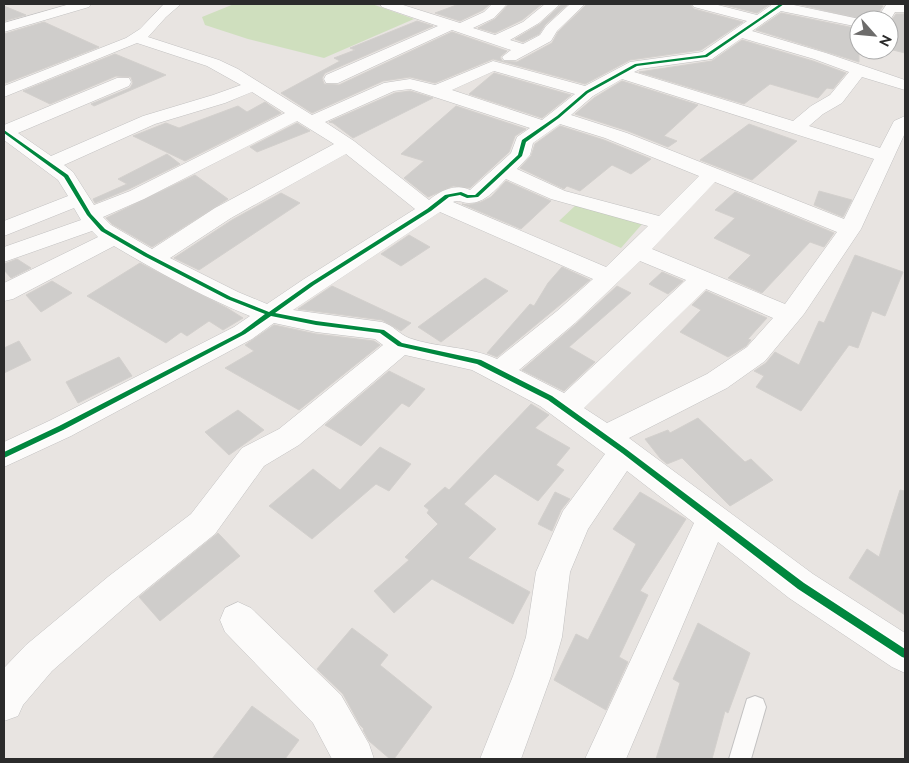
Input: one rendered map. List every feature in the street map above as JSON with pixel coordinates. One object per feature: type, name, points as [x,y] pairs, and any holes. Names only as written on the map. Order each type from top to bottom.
[{"type":"street","points":[[4,28],[84,4]]},
{"type":"street","points":[[389,4],[498,39],[526,50]]},
{"type":"street","points":[[332,79],[489,15],[500,4]]},
{"type":"street","points":[[498,39],[519,32],[529,26],[553,4]]},
{"type":"street","points":[[437,91],[526,50],[546,38],[550,29],[578,4]]},
{"type":"street","points":[[699,4],[760,20]]},
{"type":"street","points":[[4,92],[136,38],[145,32],[166,5]]},
{"type":"street","points":[[4,455],[61,428],[234,337],[312,284],[454,193],[461,193],[467,197],[476,196],[520,155],[524,141],[552,122],[587,92],[620,73],[636,65],[706,56],[781,5],[849,22]]},
{"type":"street","points":[[827,18],[839,6]]},
{"type":"street","points":[[890,10],[891,8],[905,8]]},
{"type":"street","points":[[741,33],[820,56],[905,85]]},
{"type":"street","points":[[136,38],[213,62],[232,72],[252,86],[306,117],[434,206],[609,277]]},
{"type":"street","points":[[4,131],[123,82],[83,61]]},
{"type":"street","points":[[493,66],[587,92]]},
{"type":"street","points":[[796,128],[817,110],[836,99],[859,70]]},
{"type":"street","points":[[620,73],[886,156]]},
{"type":"street","points":[[4,229],[87,212],[137,195],[306,117],[401,84],[410,84],[552,122],[606,134],[617,134],[629,141],[850,229]]},
{"type":"street","points":[[50,164],[149,120],[219,99],[252,86]]},
{"type":"street","points":[[500,759],[519,712],[544,637],[553,572],[575,521],[615,444],[717,381],[756,354],[789,315],[850,229],[900,125],[905,121]]},
{"type":"street","points":[[4,131],[66,176],[87,212],[115,237],[152,259],[229,298],[270,314],[316,323],[382,331],[400,345],[478,362],[550,398],[615,444],[801,586],[905,654]]},
{"type":"street","points":[[152,259],[223,213],[347,145]]},
{"type":"street","points":[[505,171],[558,195],[664,224]]},
{"type":"street","points":[[499,372],[566,317],[638,251],[713,173]]},
{"type":"street","points":[[4,255],[87,212]]},
{"type":"street","points":[[4,293],[115,237]]},
{"type":"street","points":[[638,251],[789,315]]},
{"type":"street","points":[[565,409],[702,278]]},
{"type":"street","points":[[4,702],[9,691],[39,658],[121,588],[203,524],[254,458],[289,437],[400,345]]},
{"type":"street","points":[[605,759],[712,519]]},
{"type":"street","points":[[238,620],[327,709],[354,759]]},
{"type":"lane","points":[[740,759],[755,707]]},
{"type":"green space","points":[[234,4],[372,4],[414,19],[324,58],[248,39],[205,25],[202,17]]},
{"type":"green space","points":[[577,204],[643,223],[621,248],[559,221]]},
{"type":"building","points":[[459,4],[490,4],[483,10],[460,21],[435,13]]},
{"type":"building","points":[[509,4],[542,4],[522,20],[495,33],[478,28],[495,19]]},
{"type":"building","points":[[562,4],[568,4],[545,25],[539,34],[523,42],[515,39],[540,24]]},
{"type":"building","points":[[587,4],[690,4],[694,9],[743,22],[701,50],[630,60],[585,84],[493,59],[435,83],[410,77],[383,81],[312,113],[281,93],[340,61],[334,58],[355,50],[350,48],[417,21],[433,26],[325,73],[322,78],[324,84],[339,85],[452,32],[507,51],[500,57],[502,61],[517,62],[552,43],[558,32]]},
{"type":"building","points":[[721,4],[770,4],[757,13]]},
{"type":"building","points":[[797,4],[873,4],[883,6],[880,10],[849,10],[849,16]]},
{"type":"building","points":[[4,6],[26,15],[4,21]]},
{"type":"building","points":[[781,13],[849,27],[849,59],[756,30]]},
{"type":"building","points":[[899,14],[905,14],[905,53],[899,52]]},
{"type":"building","points":[[44,22],[99,47],[6,83],[4,82],[4,34]]},
{"type":"building","points":[[742,40],[846,73],[833,89],[827,88],[818,98],[770,84],[744,104],[639,72],[712,61]]},
{"type":"building","points":[[115,54],[166,75],[94,106],[91,104],[130,88],[133,83],[131,77],[116,76],[50,104],[23,91]]},
{"type":"building","points":[[494,73],[571,95],[542,118],[469,94]]},
{"type":"building","points":[[622,81],[698,105],[664,136],[677,141],[668,147],[628,131],[575,114],[594,98]]},
{"type":"building","points":[[410,91],[433,98],[353,138],[329,122],[395,93]]},
{"type":"building","points":[[265,102],[281,113],[185,161],[133,136],[166,123],[179,128],[238,106],[247,112]]},
{"type":"building","points":[[456,106],[526,129],[515,136],[509,152],[470,188],[453,186],[428,197],[404,178],[424,161],[401,154]]},
{"type":"building","points":[[297,123],[310,131],[257,152],[250,147]]},
{"type":"building","points":[[749,124],[797,141],[752,180],[700,160]]},
{"type":"building","points":[[560,126],[604,140],[651,159],[631,174],[612,165],[580,191],[567,186],[564,189],[520,168],[531,156],[535,144]]},
{"type":"building","points":[[167,154],[180,164],[95,203],[93,199],[127,184],[118,179]]},
{"type":"building","points":[[195,175],[228,199],[152,247],[112,224],[106,218]]},
{"type":"building","points":[[506,181],[551,201],[521,229],[462,204],[469,205],[491,197]]},
{"type":"building","points":[[819,191],[852,200],[843,217],[814,205]]},
{"type":"building","points":[[735,192],[834,233],[824,247],[810,242],[762,293],[728,278],[751,255],[714,238],[735,218],[715,210]]},
{"type":"building","points":[[281,193],[300,203],[199,270],[174,258],[232,220]]},
{"type":"building","points":[[409,235],[430,247],[401,266],[381,254]]},
{"type":"building","points":[[855,255],[903,272],[885,316],[872,311],[858,348],[849,345],[801,411],[756,387],[764,376],[754,371],[766,363],[775,352],[799,365],[819,321],[824,323]]},
{"type":"building","points":[[17,259],[31,268],[11,278],[4,270],[4,264]]},
{"type":"building","points":[[140,263],[243,318],[223,330],[209,321],[187,336],[181,332],[166,343],[87,296]]},
{"type":"building","points":[[562,267],[590,280],[497,357],[487,353],[530,304],[534,306],[548,283]]},
{"type":"building","points":[[662,272],[683,281],[668,294],[649,284]]},
{"type":"building","points":[[485,278],[508,291],[441,342],[418,327]]},
{"type":"building","points":[[52,281],[72,293],[41,312],[26,295]]},
{"type":"building","points":[[332,286],[411,323],[401,331],[382,320],[298,309]]},
{"type":"building","points":[[617,286],[631,293],[569,347],[595,362],[564,391],[522,370],[576,324]]},
{"type":"building","points":[[706,291],[767,318],[748,339],[751,340],[746,346],[728,357],[680,332],[701,310],[692,305]]},
{"type":"building","points":[[274,325],[316,334],[374,341],[380,345],[299,410],[225,368],[254,351],[245,345]]},
{"type":"building","points":[[19,341],[31,360],[4,373],[4,348]]},
{"type":"building","points":[[119,357],[132,376],[78,403],[66,382]]},
{"type":"building","points":[[389,371],[425,389],[409,407],[402,403],[361,446],[325,425]]},
{"type":"building","points":[[531,404],[549,415],[535,428],[570,448],[556,465],[564,470],[538,501],[495,474],[464,504],[496,529],[468,558],[530,592],[513,624],[432,579],[394,613],[374,591],[409,560],[405,557],[438,524],[427,513],[429,510],[424,506],[445,487],[449,490]]},
{"type":"building","points":[[238,410],[264,430],[229,455],[205,432]]},
{"type":"building","points":[[698,418],[745,462],[751,459],[773,480],[730,506],[682,458],[667,464],[645,439],[668,430],[670,433]]},
{"type":"building","points":[[380,447],[411,464],[389,491],[376,484],[312,539],[269,506],[313,469],[340,490]]},
{"type":"building","points":[[900,490],[905,491],[905,615],[849,578],[867,549],[879,557]]},
{"type":"building","points":[[555,492],[570,499],[561,510],[552,531],[538,524]]},
{"type":"building","points":[[640,492],[686,519],[640,591],[648,595],[619,657],[628,662],[606,710],[554,680],[576,634],[588,640],[636,544],[613,529]]},
{"type":"building","points":[[218,533],[240,556],[160,621],[139,597]]},
{"type":"building","points":[[698,623],[750,653],[728,713],[725,711],[712,759],[656,759],[680,683],[673,679]]},
{"type":"building","points":[[352,628],[388,655],[380,665],[432,707],[394,759],[390,759],[369,741],[343,694],[317,669]]},
{"type":"building","points":[[252,706],[299,740],[285,759],[212,759]]},
{"type":"cycle path","points":[[4,455],[61,428],[243,333],[312,284],[429,210],[447,196],[461,193],[467,197],[476,196],[520,155],[524,141],[558,117],[587,92],[636,65],[706,56],[782,4]]},
{"type":"cycle path","points":[[4,131],[66,176],[89,215],[103,230],[146,255],[229,298],[270,314],[316,323],[382,331],[400,345],[479,362],[550,398],[624,451],[801,586],[905,654]]}]
